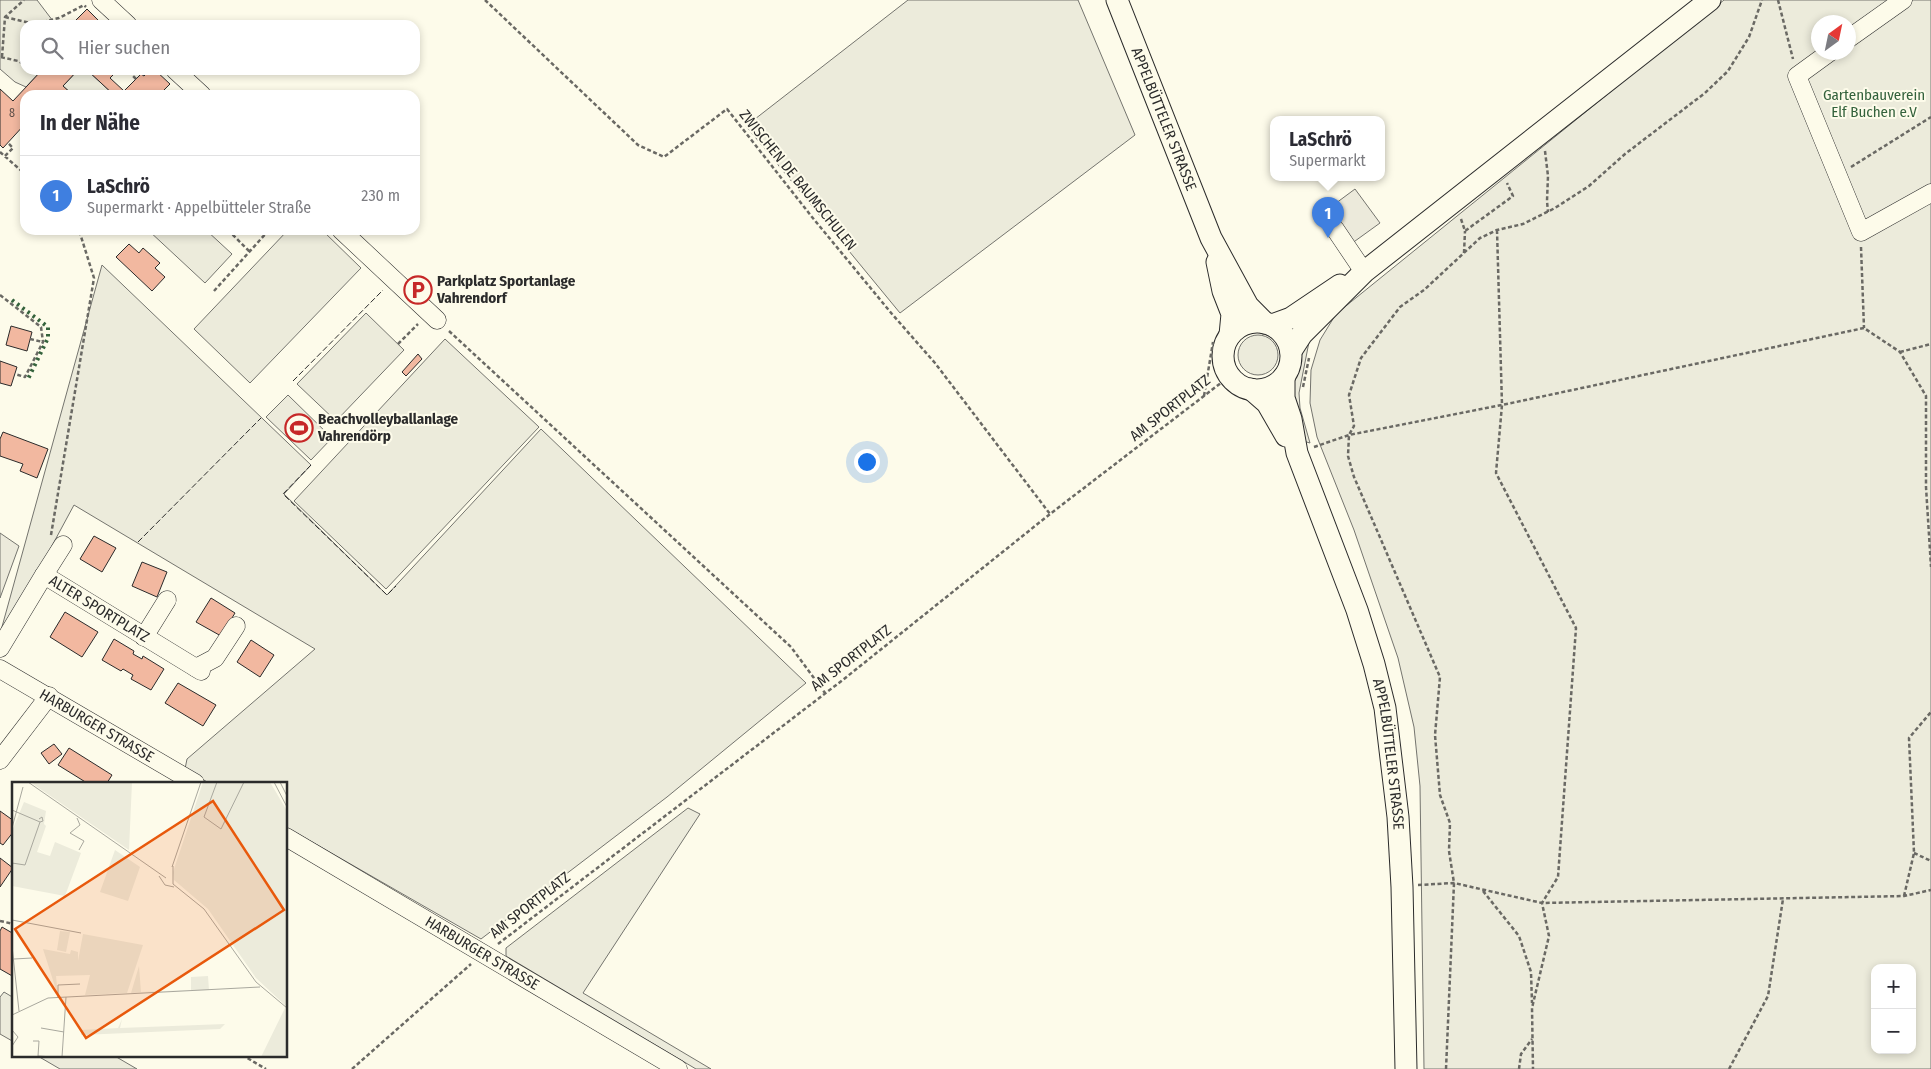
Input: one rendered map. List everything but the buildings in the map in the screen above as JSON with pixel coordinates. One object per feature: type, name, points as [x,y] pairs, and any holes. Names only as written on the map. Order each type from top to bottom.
[{"type":"main road","name":"APPELBÜTTELER STRASSE","points":[[1118,0],[1211,238],[1248,306],[1268,324]]},
{"type":"main road","points":[[1291,351],[1302,334],[1364,272],[1710,0]]},
{"type":"main road","name":"APPELBÜTTELER STRASSE","points":[[1211,238],[1223,291],[1232,314],[1223,334]]},
{"type":"main road","points":[[1268,324],[1285,336],[1291,351],[1290,366],[1284,378],[1270,388],[1251,390],[1239,385],[1230,376],[1225,366],[1223,334],[1244,324],[1254,322],[1268,324],[1291,318],[1326,293],[1364,272]]},
{"type":"main road","name":"APPELBÜTTELER STRASSE","points":[[1284,378],[1284,398],[1305,450],[1374,664],[1385,708],[1398,816],[1402,886],[1406,1069]]},
{"type":"main road","name":"APPELBÜTTELER STRASSE","points":[[1251,390],[1267,403],[1278,424],[1305,450]]},
{"type":"street","points":[[1856,33],[1903,0]]},
{"type":"street","points":[[97,6],[120,20]]},
{"type":"street","points":[[1819,60],[1798,76],[1861,232],[1931,193]]},
{"type":"street","points":[[181,75],[197,90]]},
{"type":"street","points":[[1335,229],[1364,272]]},
{"type":"street","points":[[347,235],[433,316]]},
{"type":"street","points":[[44,575],[57,541]]},
{"type":"street","name":"ALTER SPORTPLATZ","points":[[0,648],[44,575],[198,670],[214,658],[236,626]]},
{"type":"street","points":[[144,637],[167,600]]},
{"type":"street","name":"HARBURGER STRASSE","points":[[0,668],[193,782]]},
{"type":"street","points":[[0,760],[49,696]]},
{"type":"street","name":"HARBURGER STRASSE","points":[[288,838],[480,958],[678,1069]]},
{"type":"path","points":[[20,62],[1,57],[5,17],[24,0]]},
{"type":"path","name":"ZWISCHEN DE BAUMSCHULEN","points":[[485,0],[638,145],[664,157],[727,109],[892,314],[935,363],[1050,514]]},
{"type":"path","points":[[1446,1069],[1454,883],[1449,851],[1450,823],[1440,795],[1435,735],[1440,677],[1354,477],[1348,456],[1349,435],[1354,426],[1349,395],[1361,358],[1400,307],[1424,290],[1480,238],[1497,230],[1523,224],[1548,212],[1589,186],[1625,154],[1705,93],[1728,71],[1749,37],[1762,0]]},
{"type":"path","points":[[1778,0],[1798,76]]},
{"type":"path","points":[[51,20],[84,6],[97,6]]},
{"type":"path","points":[[5,17],[20,21]]},
{"type":"path","points":[[132,75],[136,79]]},
{"type":"path","points":[[1837,176],[1931,117]]},
{"type":"path","points":[[1543,132],[1548,176],[1546,202],[1548,212]]},
{"type":"path","points":[[5,156],[13,148],[8,143]]},
{"type":"path","points":[[0,152],[20,170]]},
{"type":"path","points":[[1465,231],[1512,196],[1499,166]]},
{"type":"path","points":[[1454,202],[1465,231],[1464,253]]},
{"type":"path","points":[[1497,230],[1502,405],[1496,473],[1576,628],[1558,877],[1542,903],[1549,936],[1532,1008]]},
{"type":"path","points":[[1861,232],[1864,328]]},
{"type":"path","points":[[57,541],[94,278],[81,235]]},
{"type":"path","points":[[233,235],[249,251]]},
{"type":"path","points":[[214,291],[264,235]]},
{"type":"path","points":[[0,295],[41,327],[43,342],[25,377],[15,374]]},
{"type":"path","points":[[398,344],[433,316],[790,647],[825,694]]},
{"type":"path","points":[[1305,450],[1349,435],[1502,405],[1864,328],[1900,352],[1926,396],[1926,487],[1931,567]]},
{"type":"path","points":[[1204,397],[1223,334]]},
{"type":"path","points":[[30,339],[43,342]]},
{"type":"path","points":[[1900,352],[1931,344]]},
{"type":"path","name":"AM SPORTPLATZ","points":[[352,1069],[451,981],[480,958],[825,694],[1050,514],[1230,376]]},
{"type":"path","points":[[1926,487],[1931,487]]},
{"type":"path","points":[[1904,896],[1914,853],[1909,738],[1931,712]]},
{"type":"path","points":[[1914,853],[1931,861]]},
{"type":"path","points":[[1402,886],[1454,883],[1542,903],[1904,896],[1931,890]]},
{"type":"path","points":[[1482,890],[1520,936],[1531,972],[1533,1069]]},
{"type":"path","points":[[1728,1069],[1768,996],[1783,899]]},
{"type":"path","points":[[1519,1069],[1521,1054],[1533,1038]]},
{"type":"path","points":[[244,1056],[266,1069]]},
{"type":"green space","points":[[0,0],[37,0],[52,20],[20,20],[20,75],[37,75],[26,87],[15,82],[0,69]]},
{"type":"green space","points":[[908,0],[1078,0],[1135,135],[900,313],[746,126]]},
{"type":"green space","name":"Gartenbauverein Elf Buchen e.V","points":[[1724,0],[1931,0],[1931,1069],[1424,1069],[1420,786],[1414,727],[1398,658],[1354,530],[1317,437],[1310,403],[1311,370],[1320,340],[1336,314]]},
{"type":"green space","points":[[73,75],[92,75],[109,90],[67,90],[63,86]]},
{"type":"green space","points":[[153,235],[211,235],[232,254],[205,283]]},
{"type":"green space","points":[[283,235],[327,235],[361,268],[250,383],[194,329]]},
{"type":"green space","points":[[102,265],[311,465],[284,494],[387,595],[541,429],[806,683],[667,797],[481,939],[288,828],[288,782],[207,782],[185,769],[187,759],[315,649],[74,505],[0,642],[0,634]]},
{"type":"green space","points":[[366,313],[404,350],[336,421],[297,384]]},
{"type":"green space","points":[[1262,335],[1269,338],[1275,344],[1278,355],[1277,363],[1269,372],[1262,375],[1254,375],[1247,372],[1239,363],[1238,351],[1241,344],[1250,336]]},
{"type":"green space","points":[[445,339],[539,427],[386,589],[294,501]]},
{"type":"green space","points":[[1309,342],[1299,393],[1300,408],[1310,443],[1303,441],[1292,393],[1294,374],[1300,350]]},
{"type":"green space","name":"Beachvolleyballanlage Vahrendörp","points":[[288,395],[332,438],[311,460],[266,417]]},
{"type":"green space","points":[[688,808],[700,814],[583,993],[711,1069],[696,1069],[506,956],[506,948]]},
{"type":"green space","points":[[4,992],[12,997],[12,1041],[0,1034],[0,997]]},
{"type":"green space","points":[[38,1056],[115,1056],[137,1069],[60,1069]]},
{"type":"shaded area","points":[[1355,189],[1380,223],[1344,249],[1320,215]]},
{"type":"shaded area","points":[[0,533],[19,546],[0,598]]},
{"type":"hedge","points":[[12,300],[48,327],[48,338],[27,381]]},
{"type":"fence","points":[[293,381],[383,290]]},
{"type":"fence","points":[[138,542],[261,418]]},
{"type":"fence","points":[[311,465],[283,494],[387,595],[396,586]]},
{"type":"place","name":"LaSchrö","points":[[1328,238]]},
{"type":"place","name":"Parkplatz Sportanlage Vahrendorf","points":[[418,290]]},
{"type":"place","name":"Beachvolleyballanlage Vahrendörp","points":[[299,428]]}]
